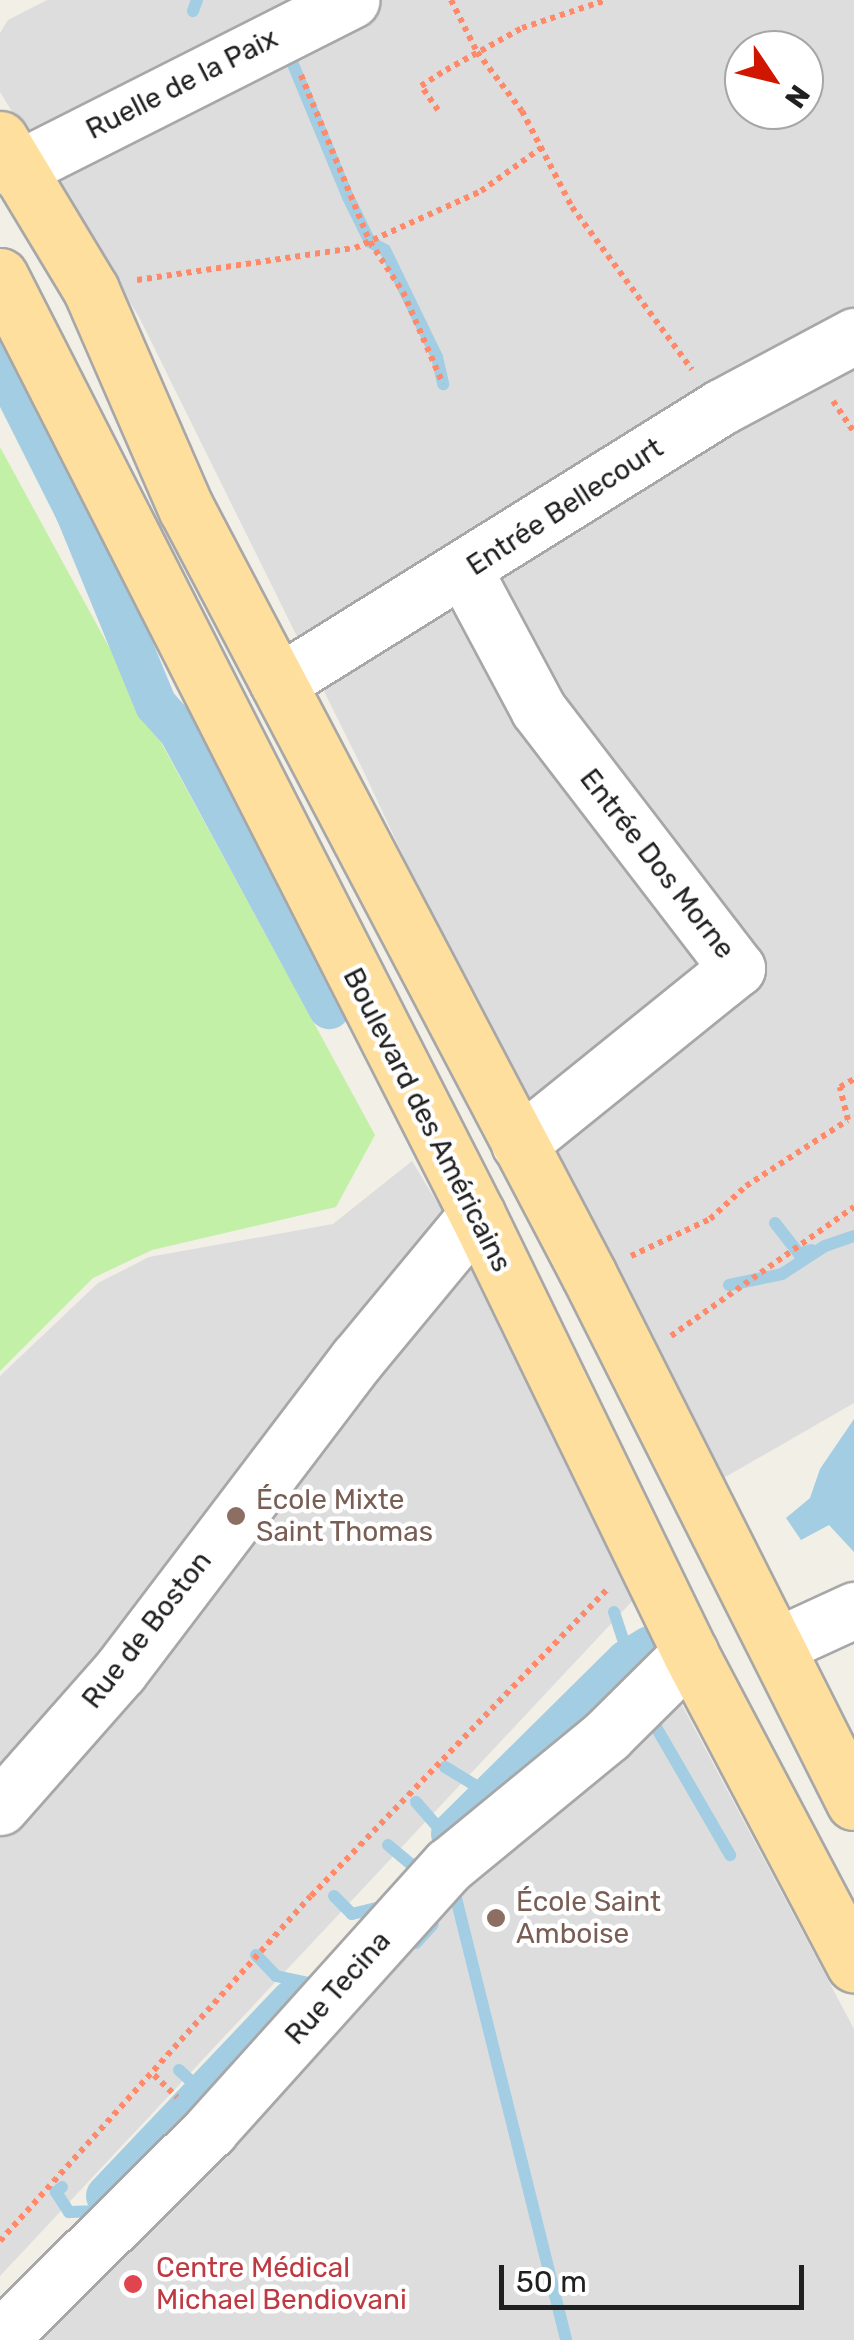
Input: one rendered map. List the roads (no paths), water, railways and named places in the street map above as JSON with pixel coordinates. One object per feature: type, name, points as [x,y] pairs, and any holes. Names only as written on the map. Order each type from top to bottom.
[{"type":"main road","points":[[8,155],[92,290],[186,508],[589,1276],[854,1802]]},
{"type":"main road","name":"Boulevard des Américains","points":[[0,276],[477,1214],[640,1555],[854,1964]]},
{"type":"street","name":"Ruelle de la Paix","points":[[8,155],[351,0]]},
{"type":"street","name":"Entrée Bellecourt","points":[[278,683],[465,572],[722,407],[854,336]]},
{"type":"street","name":"Entrée Dos Morne","points":[[465,572],[538,709],[737,968],[519,1144]]},
{"type":"street","name":"Rue de Boston","points":[[0,1808],[120,1671],[345,1374],[477,1214]]},
{"type":"street","points":[[778,1645],[854,1610]]},
{"type":"street","name":"Rue Tecina","points":[[0,2338],[210,2130],[449,1865],[608,1735],[690,1653]]},
{"type":"water","points":[[854,1419],[854,1552],[829,1525],[801,1540],[786,1518],[810,1498],[820,1469]]},
{"type":"waterway","points":[[193,11],[197,0]]},
{"type":"waterway","points":[[285,45],[348,197],[370,242],[385,250],[437,357],[443,384]]},
{"type":"waterway","points":[[0,360],[76,511],[156,705],[180,732],[329,1008]]},
{"type":"waterway","points":[[775,1223],[799,1254],[811,1250]]},
{"type":"waterway","points":[[729,1285],[782,1274],[825,1246],[854,1236]]},
{"type":"waterway","points":[[614,1612],[638,1685]]},
{"type":"waterway","points":[[452,1834],[627,1661],[649,1647]]},
{"type":"waterway","points":[[649,1715],[730,1855]]},
{"type":"waterway","points":[[445,1767],[491,1795]]},
{"type":"waterway","points":[[416,1802],[438,1827],[454,1832]]},
{"type":"waterway","points":[[388,1845],[412,1865],[424,1863]]},
{"type":"waterway","points":[[452,1882],[566,2340]]},
{"type":"waterway","points":[[334,1896],[352,1914],[383,1906]]},
{"type":"waterway","points":[[416,1943],[433,1924]]},
{"type":"waterway","points":[[256,1955],[276,1976],[310,1983]]},
{"type":"waterway","points":[[107,2196],[292,2001]]},
{"type":"waterway","points":[[179,2070],[191,2081],[215,2082]]},
{"type":"waterway","points":[[62,2187],[56,2192],[69,2212],[93,2211]]},
{"type":"place","name":"École Mixte Saint Thomas","points":[[236,1516]]},
{"type":"place","name":"École Saint Amboise","points":[[496,1918]]},
{"type":"place","name":"Centre Médical Michael Bendiovani","points":[[133,2284]]}]
